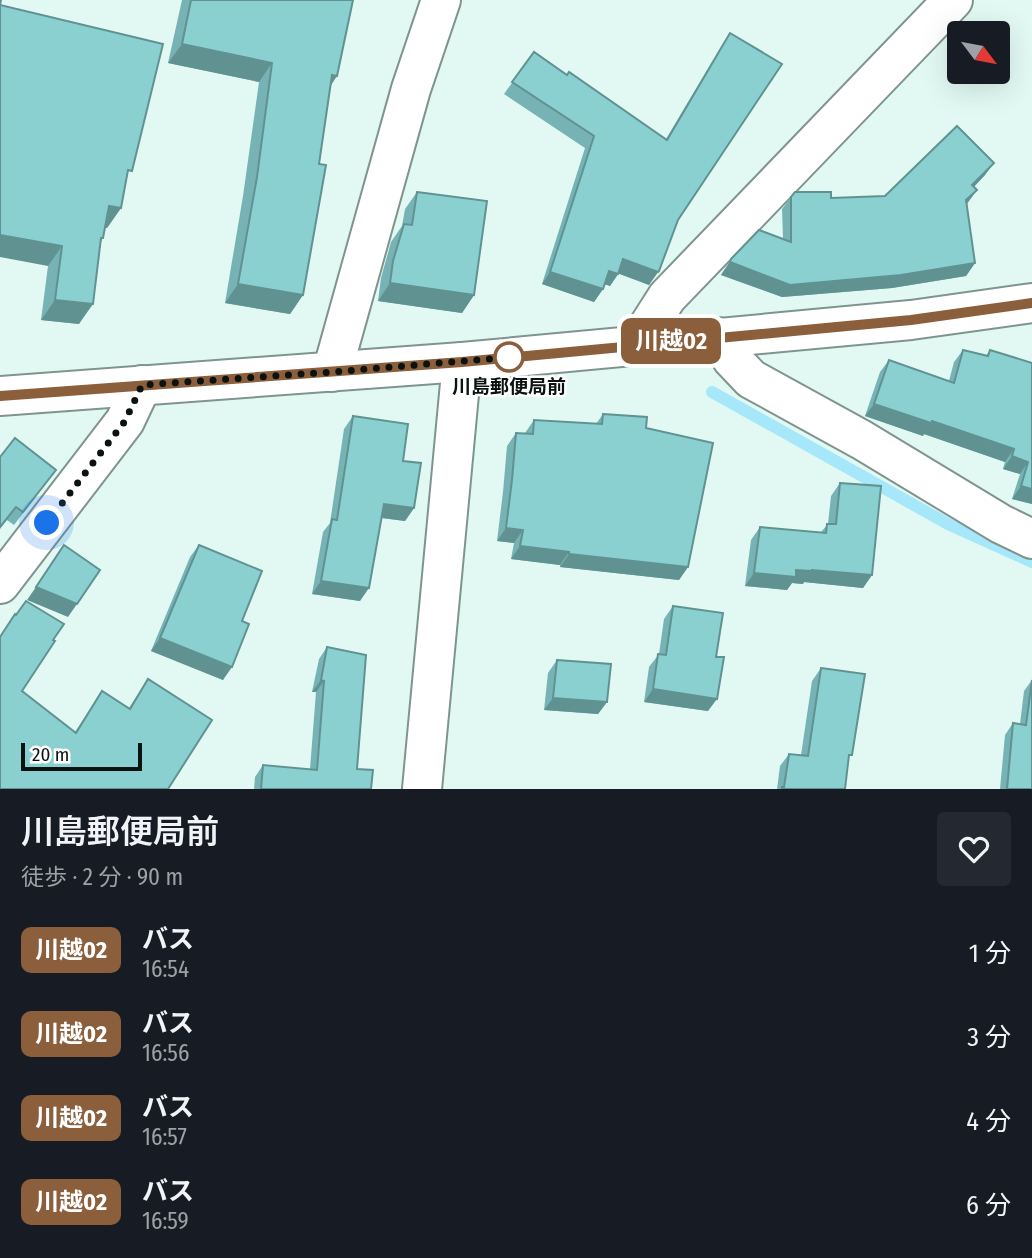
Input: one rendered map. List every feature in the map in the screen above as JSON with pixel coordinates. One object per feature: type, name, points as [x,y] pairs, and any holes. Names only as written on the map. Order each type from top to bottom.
[{"type":"street","points":[[332,372],[411,89],[442,0]]},
{"type":"street","points":[[637,344],[667,297],[953,0]]},
{"type":"street","points":[[0,396],[462,362],[911,320],[1032,303]]},
{"type":"street","points":[[718,337],[732,359],[751,379],[862,440],[1001,524],[1032,539]]},
{"type":"street","points":[[422,789],[462,362]]},
{"type":"street","points":[[0,584],[125,421],[142,385]]},
{"type":"building","points":[[191,0],[353,0],[337,76],[332,75],[319,164],[326,165],[303,295],[238,284],[257,177],[272,63],[182,44]]},
{"type":"building","points":[[0,5],[163,44],[132,171],[128,170],[121,208],[109,206],[101,238],[93,304],[55,300],[62,246],[0,235]]},
{"type":"building","points":[[730,33],[782,64],[678,220],[659,271],[623,259],[618,274],[609,271],[603,289],[550,272],[594,136],[512,82],[534,52],[567,75],[569,72],[667,140]]},
{"type":"building","points":[[957,126],[994,163],[972,185],[977,190],[966,200],[975,263],[901,275],[790,285],[730,262],[759,230],[791,242],[791,197],[795,192],[831,192],[831,198],[885,196]]},
{"type":"building","points":[[417,192],[487,201],[474,295],[390,283],[393,261],[404,224],[412,225]]},
{"type":"building","points":[[963,350],[988,356],[990,350],[1032,363],[1032,489],[1021,486],[1028,462],[1012,456],[1014,449],[874,404],[889,360],[954,383]]},
{"type":"building","points":[[603,414],[647,417],[646,428],[713,443],[688,567],[520,546],[523,530],[506,528],[516,433],[533,434],[534,420],[602,424]]},
{"type":"building","points":[[353,416],[408,424],[403,461],[421,463],[414,508],[384,504],[369,588],[321,581],[332,519],[337,520]]},
{"type":"building","points":[[15,438],[56,470],[23,512],[16,507],[0,527],[0,457]]},
{"type":"building","points":[[840,483],[881,486],[872,575],[812,570],[796,570],[796,577],[754,573],[760,527],[826,533],[827,524],[836,524]]},
{"type":"building","points":[[64,545],[100,570],[77,604],[36,587]]},
{"type":"building","points":[[199,545],[262,571],[242,621],[249,624],[232,667],[160,638]]},
{"type":"building","points":[[26,601],[64,624],[22,691],[76,733],[102,691],[130,709],[148,679],[212,720],[168,789],[0,789],[0,637]]},
{"type":"building","points":[[673,606],[723,613],[716,657],[724,657],[717,699],[653,689],[658,654],[666,655]]},
{"type":"building","points":[[327,647],[366,655],[357,769],[373,770],[371,789],[261,789],[263,765],[317,770],[324,681],[321,680]]},
{"type":"building","points":[[557,660],[611,664],[607,702],[553,698]]},
{"type":"building","points":[[821,668],[865,674],[845,789],[782,789],[789,754],[808,756]]},
{"type":"building","points":[[1032,680],[1032,789],[1007,789],[1013,723],[1026,725]]},
{"type":"waterway","points":[[712,392],[948,524],[1032,562]]},
{"type":"bus line","name":"川越02","points":[[0,396],[462,362],[911,320],[1032,303]]},
{"type":"place","name":"川島郵便局前","points":[[509,357]]},
{"type":"route","points":[[47,523],[125,421],[142,385],[512,357],[509,357]]}]
